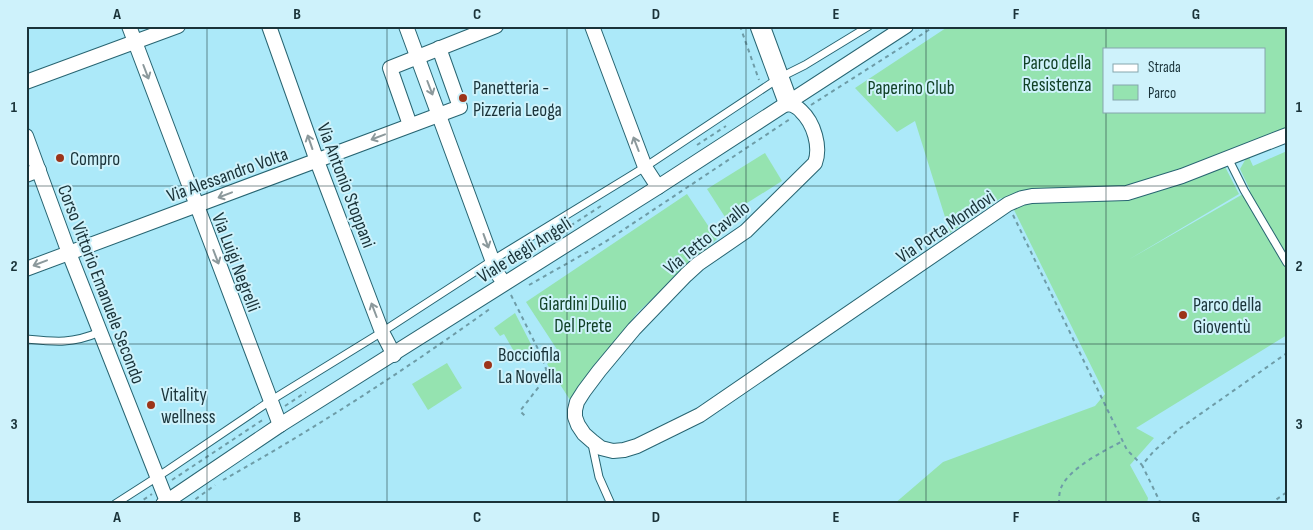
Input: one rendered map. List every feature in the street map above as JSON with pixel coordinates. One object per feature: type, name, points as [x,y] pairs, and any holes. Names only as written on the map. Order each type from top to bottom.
[{"type":"street","name":"Via Luigi Negrelli","points":[[130,26],[196,206],[280,425]]},
{"type":"street","points":[[26,82],[178,26]]},
{"type":"street","name":"Via Antonio Stoppani","points":[[269,26],[382,332],[394,355]]},
{"type":"street","points":[[406,26],[498,274],[507,289]]},
{"type":"street","points":[[410,125],[390,68],[496,26]]},
{"type":"street","points":[[592,26],[645,167],[658,187]]},
{"type":"street","points":[[760,26],[779,78],[795,106]]},
{"type":"street","name":"Viale degli Angeli","points":[[166,503],[280,425],[507,289],[658,187],[795,106],[906,26]]},
{"type":"street","name":"Via Alessandro Volta","points":[[26,269],[460,107],[439,48]]},
{"type":"street","name":"Via Tetto Cavallo","points":[[659,435],[624,450],[613,451],[601,448],[584,434],[578,425],[575,418],[577,402],[599,371],[641,322],[686,275],[698,264],[746,230],[815,163],[818,157],[816,138],[795,106]]},
{"type":"street","name":"Via Porta Mondovì","points":[[659,435],[700,414],[733,393],[1008,204],[1032,196],[1126,193],[1182,176],[1287,135]]},
{"type":"street","name":"Corso Vittorio Emanuele Secondo","points":[[26,136],[32,173],[69,252],[166,503]]},
{"type":"lane","points":[[115,504],[270,400],[645,167],[779,78],[806,65],[868,26]]},
{"type":"lane","points":[[1228,158],[1244,190],[1287,262]]},
{"type":"lane","points":[[26,339],[70,342],[84,339],[100,332]]},
{"type":"lane","points":[[592,441],[599,476],[611,504]]},
{"type":"path","points":[[740,26],[763,89]]},
{"type":"path","points":[[795,106],[935,26]]},
{"type":"path","points":[[524,287],[605,242],[781,125]]},
{"type":"path","points":[[1008,204],[1122,441],[1127,450],[1142,465],[1161,504]]},
{"type":"path","points":[[507,289],[517,291]]},
{"type":"path","points":[[505,299],[507,289]]},
{"type":"path","points":[[507,289],[542,357],[548,375],[520,411],[526,417]]},
{"type":"path","points":[[188,504],[220,482],[283,446],[427,354],[492,308]]},
{"type":"path","points":[[1142,465],[1154,451],[1179,429],[1287,353]]},
{"type":"path","points":[[1059,504],[1061,487],[1071,474],[1099,452],[1122,441]]},
{"type":"path","points":[[1270,504],[1287,492]]},
{"type":"green space","points":[[949,26],[1287,26],[1287,128],[1219,155],[1239,194],[1128,260],[1250,190],[1240,169],[1248,155],[1253,166],[1287,151],[1287,335],[1136,428],[1154,438],[1130,465],[1148,498],[1147,504],[894,504],[943,462],[1095,406],[1105,394],[1014,210],[1001,198],[950,233],[915,121],[897,132],[855,88]]},
{"type":"green space","points":[[765,153],[782,181],[725,217],[707,189]]},
{"type":"green space","name":"Giardini Duilio Del Prete","points":[[687,194],[717,239],[638,312],[570,400],[547,364],[560,354],[526,302]]},
{"type":"green space","points":[[515,313],[535,352],[520,362],[504,334],[500,336],[494,328]]},
{"type":"green space","points":[[447,363],[462,388],[428,410],[412,384]]},
{"type":"place","name":"Panetteria - Pizzeria Leoga","points":[[463,98]]},
{"type":"place","name":"Compro","points":[[60,158]]},
{"type":"place","name":"Parco della Gioventù","points":[[1183,315]]},
{"type":"place","name":"Bocciofila La Novella","points":[[488,365]]},
{"type":"place","name":"Vitality wellness","points":[[151,405]]},
{"type":"park label","name":"Parco della Resistenza","points":[[1057,73]]},
{"type":"park label","name":"Paperino Club","points":[[911,87]]}]
